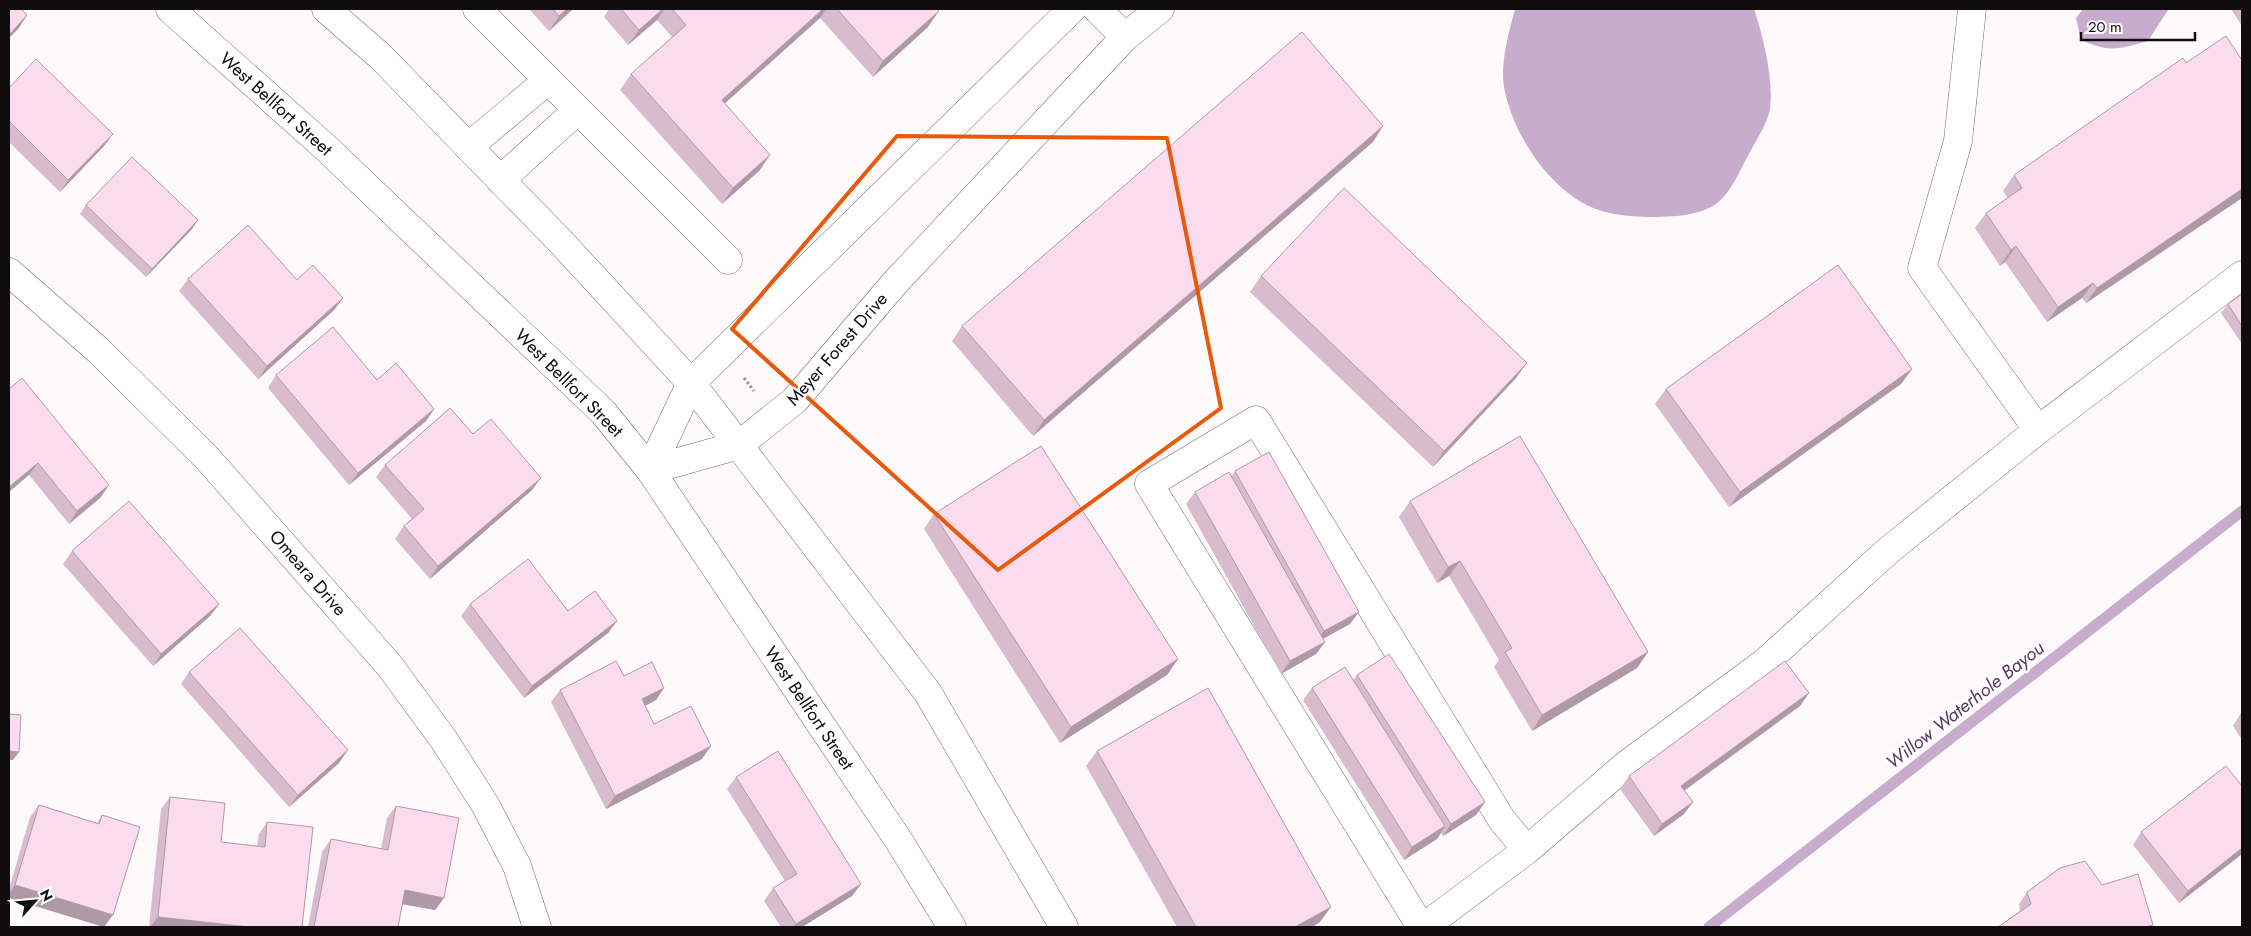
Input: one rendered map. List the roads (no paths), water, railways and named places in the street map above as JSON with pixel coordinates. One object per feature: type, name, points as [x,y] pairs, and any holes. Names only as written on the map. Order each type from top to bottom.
[{"type":"main road","name":"West Bellfort Street","points":[[170,9],[325,147],[596,406],[650,470],[898,841],[952,927]]},
{"type":"main road","points":[[326,9],[381,58],[468,147],[691,383],[928,693],[1064,927]]},
{"type":"main road","points":[[477,9],[728,260]]},
{"type":"main road","points":[[650,470],[691,383],[1072,9]]},
{"type":"main road","points":[[1097,9],[1125,37]]},
{"type":"main road","name":"Meyer Forest Drive","points":[[650,470],[739,445],[795,400],[893,286],[1125,37],[1160,9]]},
{"type":"main road","points":[[1972,9],[1958,141],[1922,268],[2038,430]]},
{"type":"main road","points":[[468,147],[548,80]]},
{"type":"main road","points":[[500,180],[578,110]]},
{"type":"main road","name":"Omeara Drive","points":[[9,272],[98,350],[207,458],[389,665],[444,740],[486,806],[517,866],[537,927]]},
{"type":"main road","points":[[1527,850],[1502,820],[1256,420],[1149,484],[1422,927],[1527,850],[1626,765],[1764,663],[1889,550],[2038,430],[2242,275]]},
{"type":"waterway","name":"Willow Waterhole Bayou","points":[[1709,927],[2242,511]]}]
